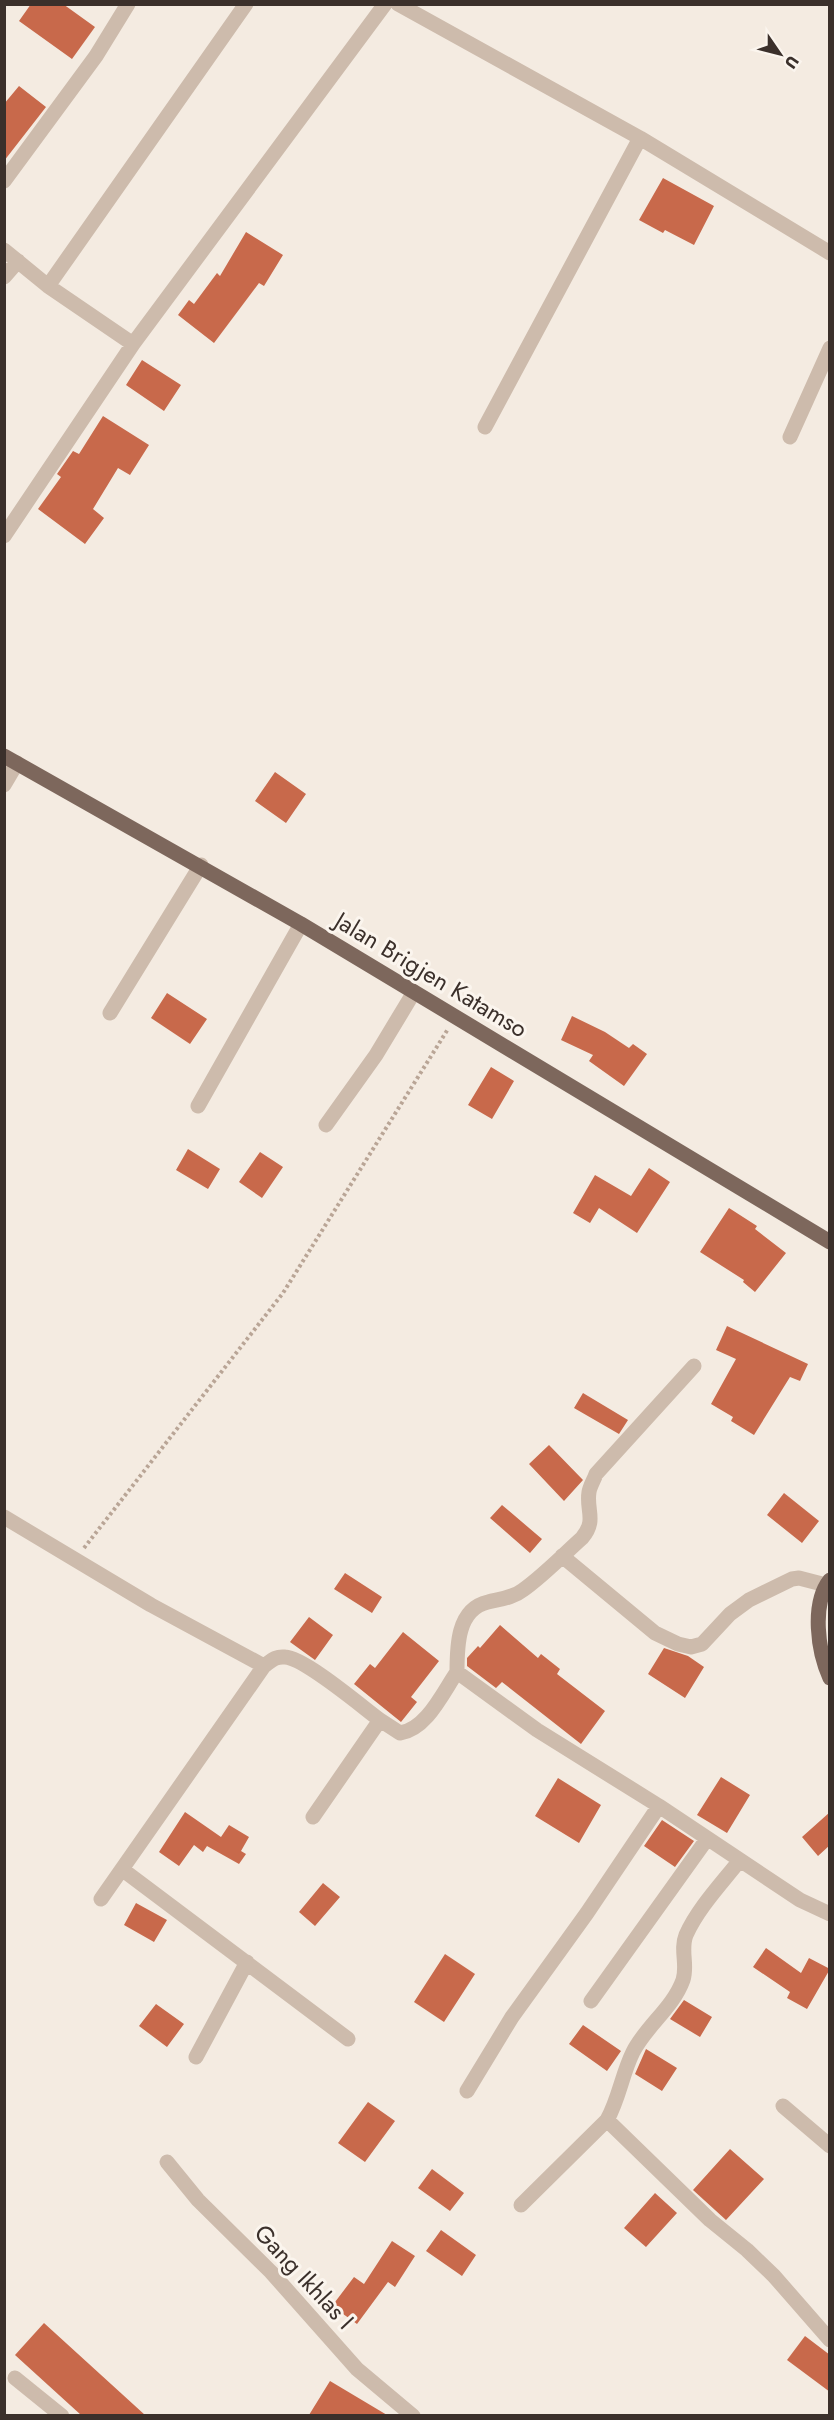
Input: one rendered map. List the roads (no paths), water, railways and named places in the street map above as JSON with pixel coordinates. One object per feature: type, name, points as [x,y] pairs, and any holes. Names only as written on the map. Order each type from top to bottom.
[{"type":"main road","name":"Jalan Brigjen Katamso","points":[[11,759],[301,924],[830,1242]]},
{"type":"main road","points":[[828,1583],[821,1598],[819,1620],[821,1650],[830,1678]]},
{"type":"street","points":[[4,181],[96,56],[128,4]]},
{"type":"street","points":[[48,286],[246,4]]},
{"type":"street","points":[[4,536],[133,345],[385,4]]},
{"type":"street","points":[[399,4],[640,138],[830,252]]},
{"type":"street","points":[[485,427],[640,138]]},
{"type":"street","points":[[4,250],[48,286],[133,345]]},
{"type":"street","points":[[4,277],[18,261]]},
{"type":"street","points":[[790,437],[830,348]]},
{"type":"street","points":[[4,785],[11,759]]},
{"type":"street","points":[[110,1013],[201,866]]},
{"type":"street","points":[[198,1106],[301,924]]},
{"type":"street","points":[[326,1125],[376,1055],[414,992]]},
{"type":"street","points":[[101,1899],[264,1666],[274,1658],[290,1657],[312,1670],[400,1733],[410,1732],[425,1718],[457,1672],[457,1646],[465,1619],[473,1608],[485,1602],[508,1598],[522,1592],[589,1529],[591,1520],[589,1491],[596,1474],[694,1365]]},
{"type":"street","points":[[4,1517],[74,1561],[264,1666]]},
{"type":"street","points":[[562,1556],[655,1633],[678,1644],[691,1647],[702,1644],[730,1614],[749,1600],[792,1579],[828,1583]]},
{"type":"street","points":[[457,1672],[537,1730],[659,1806],[800,1899],[830,1914]]},
{"type":"street","points":[[313,1817],[380,1720]]},
{"type":"street","points":[[467,2091],[512,2017],[587,1913],[659,1806]]},
{"type":"street","points":[[591,2001],[707,1839]]},
{"type":"street","points":[[521,2205],[608,2120],[616,2105],[633,2051],[677,1993],[683,1979],[683,1947],[686,1935],[740,1860]]},
{"type":"street","points":[[123,1870],[348,2039]]},
{"type":"street","points":[[196,2057],[247,1962]]},
{"type":"street","points":[[783,2106],[830,2146]]},
{"type":"street","points":[[608,2120],[710,2220],[774,2276],[830,2340]]},
{"type":"street","name":"Gang Ikhlas I","points":[[166,2162],[198,2200],[271,2272],[357,2369],[413,2415]]},
{"type":"street","points":[[15,2378],[62,2415]]}]
